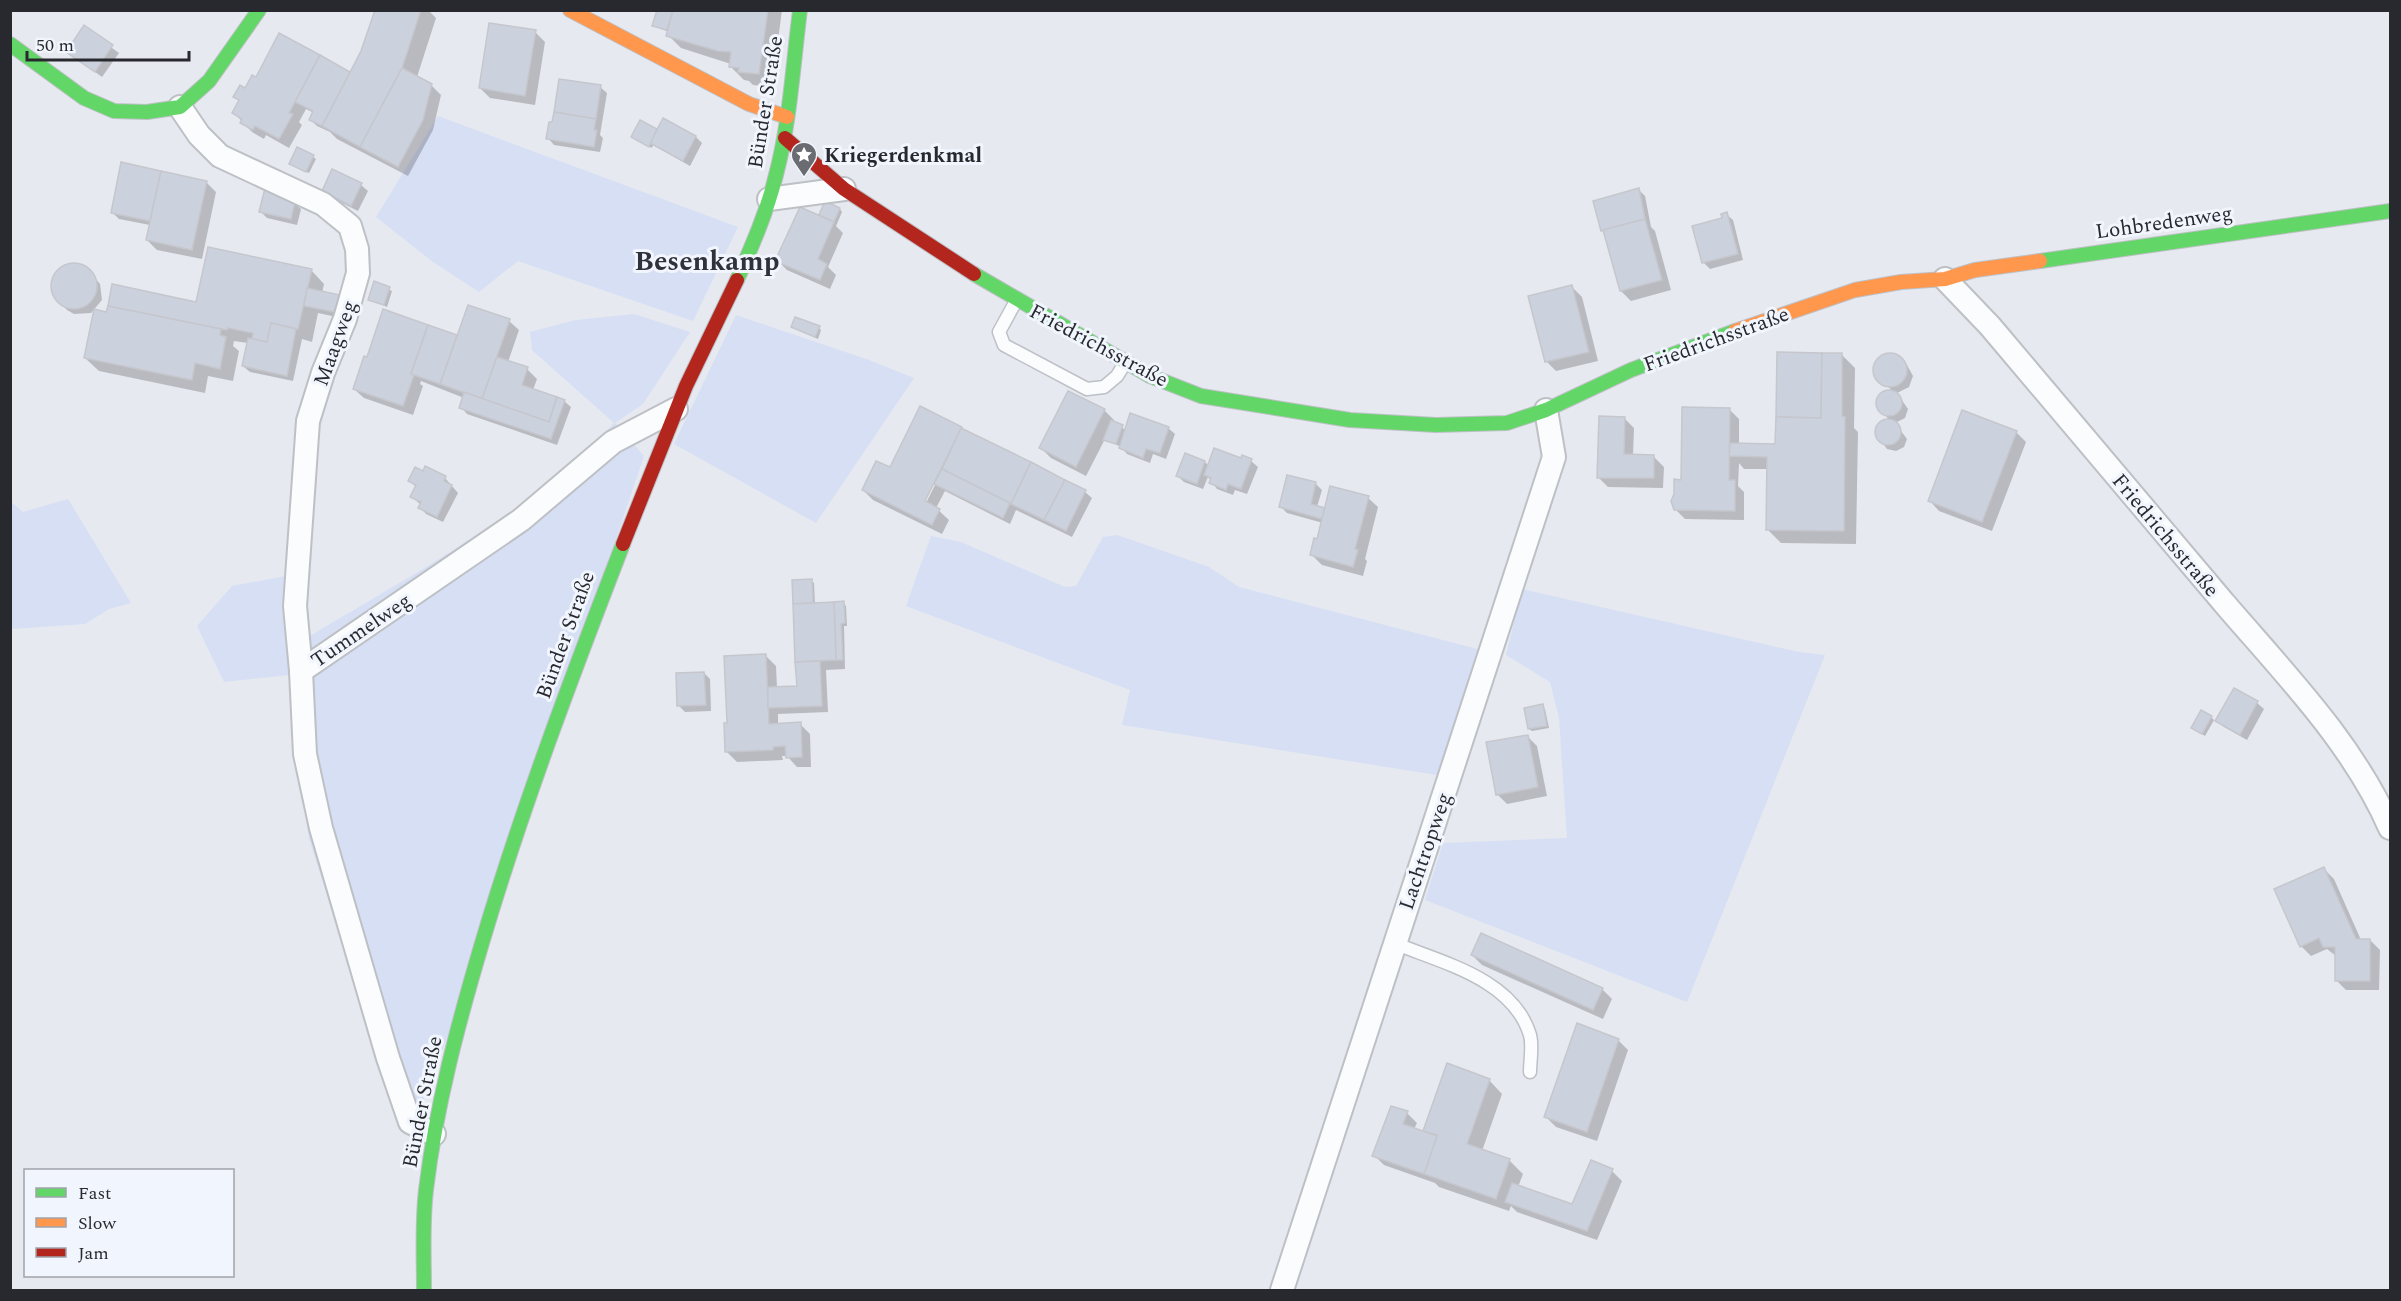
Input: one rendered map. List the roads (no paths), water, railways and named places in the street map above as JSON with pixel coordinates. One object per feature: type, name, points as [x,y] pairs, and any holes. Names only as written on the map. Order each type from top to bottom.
[{"type":"street","points":[[10,44],[84,98],[114,111],[147,112],[180,107],[209,81],[259,10]]},
{"type":"street","points":[[570,10],[749,104],[787,117]]},
{"type":"street","name":"Bünder Straße","points":[[424,1290],[426,1193],[434,1134],[467,992],[538,771],[626,533],[676,410],[753,243],[769,199],[785,138],[800,10]]},
{"type":"street","name":"Maagweg","points":[[180,107],[199,135],[220,156],[323,204],[350,226],[357,249],[358,273],[355,285],[308,421],[295,606],[301,671]]},
{"type":"street","name":"Friedrichsstraße","points":[[785,138],[844,189],[955,263],[1150,376],[1201,396],[1350,420],[1436,425],[1507,423],[1546,410],[1631,370],[1761,321],[1855,290],[1901,282],[1945,279],[1990,326],[2298,690],[2357,766],[2377,798],[2391,828]]},
{"type":"street","points":[[769,199],[844,189]]},
{"type":"street","name":"Lohbredenweg","points":[[1945,279],[1975,270],[2391,211]]},
{"type":"street","name":"Tummelweg","points":[[434,1134],[410,1122],[378,1024],[321,828],[305,754],[301,671],[521,520],[613,441],[676,410]]},
{"type":"street","name":"Lachtropweg","points":[[1282,1290],[1554,457],[1546,410]]},
{"type":"lane","points":[[1016,300],[999,332],[1004,345],[1087,389],[1104,387],[1118,376],[1125,362]]},
{"type":"lane","points":[[1394,943],[1493,985],[1520,1010],[1531,1038],[1530,1072]]},
{"type":"place","name":"Kriegerdenkmal","points":[[804,178]]},
{"type":"district","name":"Besenkamp","points":[[707,261]]}]
